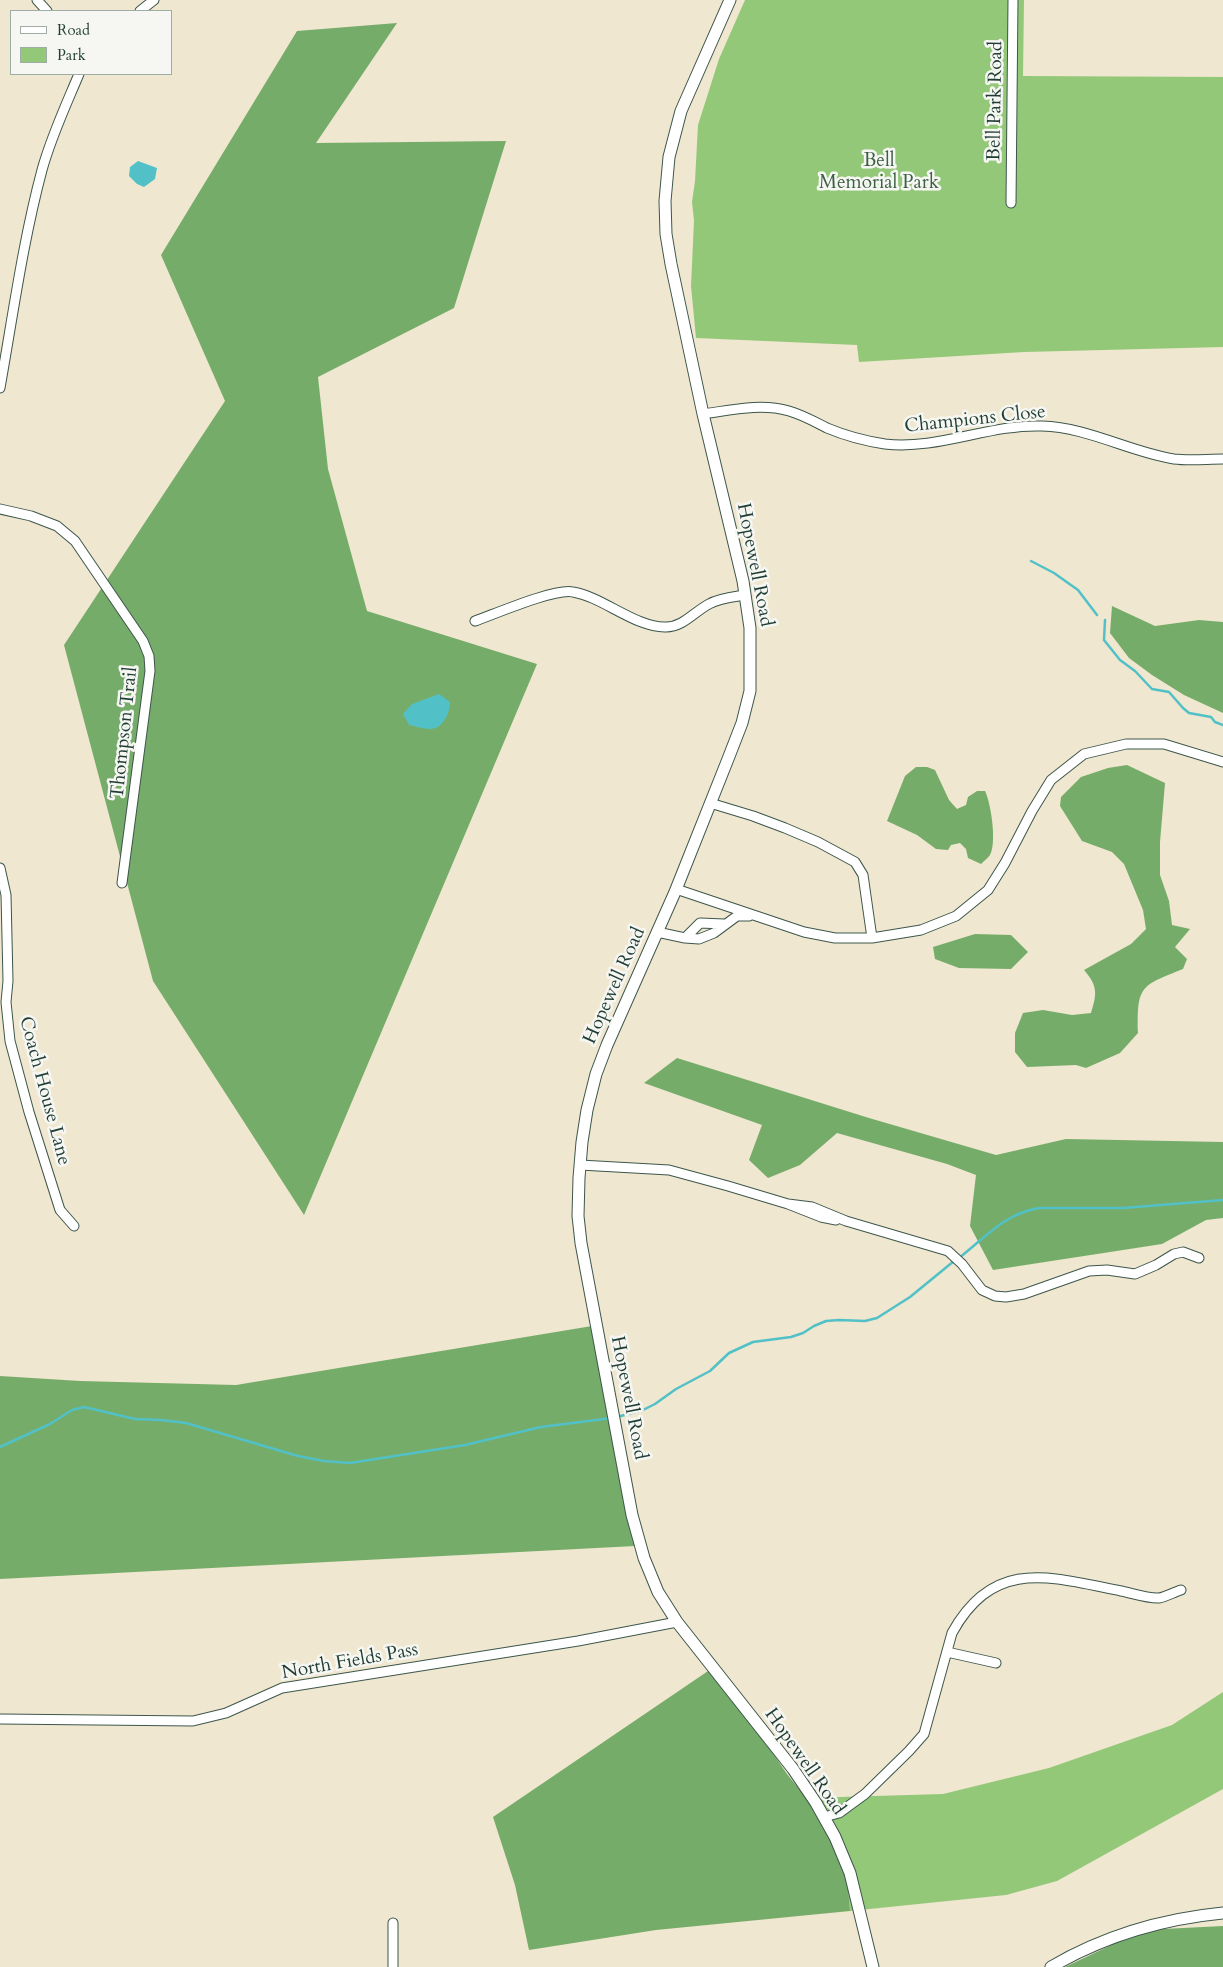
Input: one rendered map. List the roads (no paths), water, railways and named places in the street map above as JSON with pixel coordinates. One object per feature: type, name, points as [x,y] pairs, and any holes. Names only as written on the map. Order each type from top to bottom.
[{"type":"street","points":[[37,0],[46,10]]},
{"type":"street","points":[[141,10],[154,0]]},
{"type":"street","name":"Hopewell Road","points":[[730,0],[681,111],[672,141],[666,179],[666,234],[703,414],[745,594],[750,628],[750,691],[742,723],[676,889],[596,1074],[587,1110],[580,1165],[578,1216],[632,1516],[644,1558],[658,1592],[677,1622],[793,1769],[835,1837],[850,1873],[873,1967]]},
{"type":"street","name":"Bell Park Road","points":[[1011,203],[1014,0]]},
{"type":"street","points":[[0,388],[16,291],[42,170],[50,142],[79,75]]},
{"type":"street","name":"Champions Close","points":[[703,414],[750,408],[777,408],[802,415],[850,436],[901,445],[940,443],[1016,427],[1055,427],[1081,432],[1105,441],[1174,459],[1223,459]]},
{"type":"street","name":"Thompson Trail","points":[[0,509],[31,516],[57,526],[75,541],[143,641],[148,656],[150,671],[122,883]]},
{"type":"street","points":[[475,621],[548,595],[566,591],[585,595],[647,624],[666,627],[684,621],[707,605],[722,599],[745,594]]},
{"type":"street","points":[[676,889],[804,932],[835,938],[872,938],[921,930],[956,916],[988,890],[1051,780],[1084,754],[1126,744],[1164,744],[1223,762]]},
{"type":"street","points":[[710,803],[785,828],[818,842],[855,862],[863,875],[872,938]]},
{"type":"street","name":"Coach House Lane","points":[[0,868],[6,895],[6,1009],[10,1041],[60,1210],[74,1226]]},
{"type":"street","points":[[657,932],[699,939],[714,933],[737,916],[756,916]]},
{"type":"street","points":[[685,938],[700,924],[709,922],[724,924]]},
{"type":"street","points":[[580,1165],[669,1170],[788,1204],[812,1207],[846,1221],[948,1251],[962,1264],[982,1290],[995,1296],[1006,1297],[1024,1294],[1089,1271],[1107,1270],[1135,1274],[1156,1265],[1174,1254],[1183,1252],[1199,1258]]},
{"type":"street","points":[[824,1818],[839,1813],[865,1794],[924,1734],[952,1633],[961,1618],[986,1592],[1011,1581],[1024,1578],[1047,1578],[1158,1598],[1181,1590]]},
{"type":"street","name":"North Fields Pass","points":[[0,1719],[194,1721],[226,1713],[282,1688],[578,1641],[677,1622]]},
{"type":"street","points":[[947,1652],[996,1663]]},
{"type":"street","points":[[1050,1967],[1087,1947],[1129,1931],[1174,1920],[1223,1913]]},
{"type":"street","points":[[392,1923],[393,1967]]},
{"type":"street","name":"Hopewell Road","points":[[868,1950],[868,1967]]},
{"type":"water","points":[[138,161],[157,168],[155,179],[144,187],[137,184],[129,176],[130,167]]},
{"type":"water","points":[[439,694],[450,702],[445,720],[439,726],[430,729],[409,725],[403,714],[412,704]]},
{"type":"waterway","points":[[1031,561],[1054,573],[1078,590],[1097,615]]},
{"type":"waterway","points":[[1105,620],[1104,640],[1120,660],[1135,671],[1152,689],[1169,692],[1189,713],[1211,717],[1215,722],[1223,725]]},
{"type":"waterway","points":[[959,1258],[1005,1221],[1016,1215],[1039,1208],[1123,1208],[1223,1200]]},
{"type":"waterway","points":[[617,1417],[643,1410],[655,1404],[676,1389],[710,1371],[729,1353],[753,1342],[791,1337],[826,1321],[865,1321],[877,1318],[910,1297],[954,1261]]},
{"type":"waterway","points":[[0,1447],[50,1424],[72,1410],[84,1407],[135,1419],[186,1423],[298,1456],[350,1463],[465,1445],[541,1427],[612,1418]]},
{"type":"park label","name":"Bell Memorial Park","points":[[879,173]]}]
